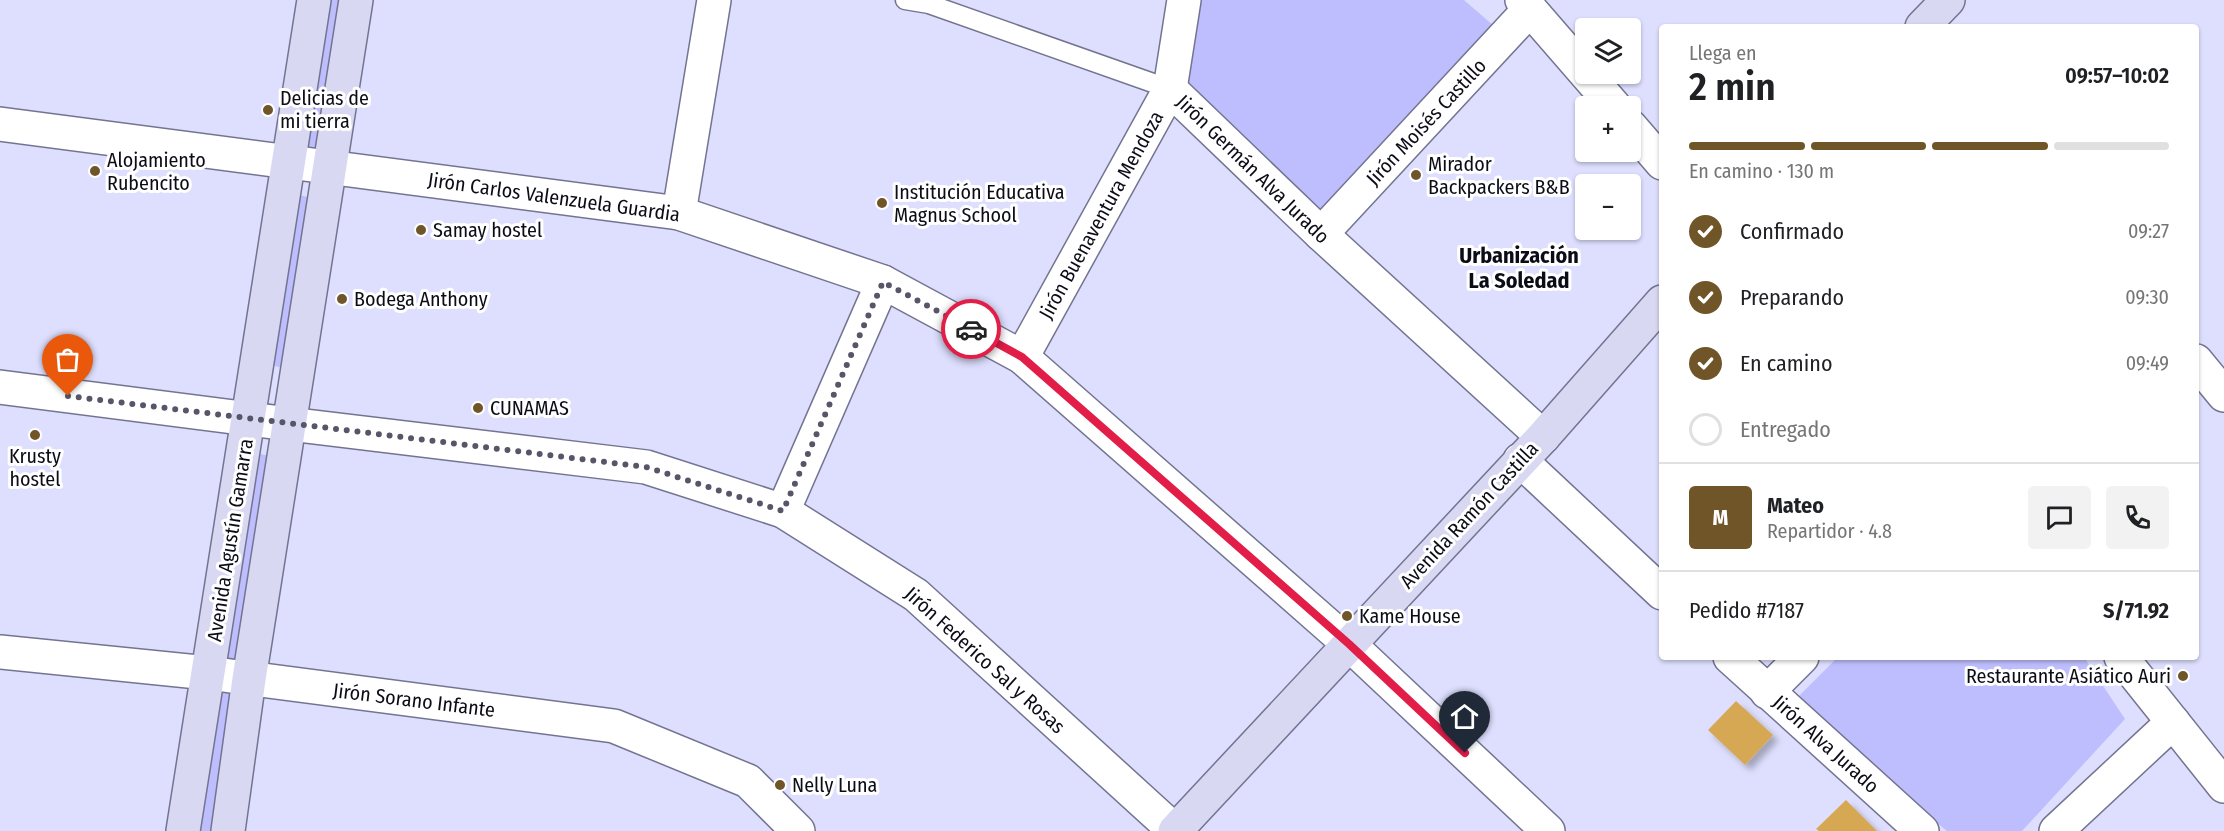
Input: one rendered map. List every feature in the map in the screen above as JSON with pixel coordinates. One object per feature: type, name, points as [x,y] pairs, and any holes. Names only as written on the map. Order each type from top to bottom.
[{"type":"main road","name":"Avenida Agustín Gamarra","points":[[183,831],[314,0]]},
{"type":"main road","name":"Avenida Agustín Gamarra","points":[[228,831],[249,679],[328,166],[356,0]]},
{"type":"main road","name":"Avenida Ramón Castilla","points":[[1175,831],[1543,437],[1659,305]]},
{"type":"street","points":[[679,213],[714,0]]},
{"type":"street","name":"Jirón Buenaventura Mendoza","points":[[1022,357],[1170,89],[1184,0]]},
{"type":"street","points":[[1526,5],[1605,96]]},
{"type":"street","name":"Jirón Moisés Castillo","points":[[1321,234],[1526,5]]},
{"type":"street","name":"Jirón Germán Alva Jurado","points":[[1170,89],[1321,234],[1543,437]]},
{"type":"street","name":"Jirón Carlos Valenzuela Guardia","points":[[0,124],[679,213],[883,282],[1022,357],[1349,644],[1548,831]]},
{"type":"street","points":[[1641,139],[1659,160]]},
{"type":"street","points":[[783,511],[883,282]]},
{"type":"street","points":[[2199,366],[2224,395]]},
{"type":"street","name":"Jirón Federico Sal y Rosas","points":[[0,387],[646,467],[783,511],[916,595],[1175,831]]},
{"type":"street","points":[[1520,460],[1659,590]]},
{"type":"street","name":"Jirón Sorano Infante","points":[[0,652],[208,673],[614,726],[748,781],[798,831]]},
{"type":"street","name":"Jirón Alva Jurado","points":[[1733,660],[1922,831]]},
{"type":"street","points":[[1767,692],[1799,660]]},
{"type":"street","points":[[2123,660],[2224,786]]},
{"type":"street","points":[[2056,831],[2174,722]]},
{"type":"lane","name":"Jirón Germán Alva Jurado","points":[[905,0],[928,4],[1170,89]]},
{"type":"shaded area","points":[[319,0],[349,0],[325,152],[298,149]]},
{"type":"shaded area","points":[[1201,0],[1464,0],[1494,26],[1320,218],[1185,87]]},
{"type":"shaded area","points":[[295,194],[316,199],[293,371],[268,364]]},
{"type":"shaded area","points":[[254,453],[272,456],[242,659],[219,657]]},
{"type":"shaded area","points":[[1835,660],[2086,660],[2125,719],[2022,831],[1947,831],[1897,790],[1798,697]]},
{"type":"shaded area","points":[[215,688],[238,690],[216,831],[193,831]]},
{"type":"building","points":[[1736,701],[1773,735],[1745,765],[1708,730]]},
{"type":"building","points":[[1846,800],[1877,831],[1819,831],[1816,829]]},
{"type":"way so far","points":[[68,396],[646,467],[783,511],[883,282],[971,329]]},
{"type":"place","name":"Delicias de mi tierra","points":[[268,110]]},
{"type":"place","name":"Alojamiento Rubencito","points":[[95,171]]},
{"type":"place","name":"Mirador Backpackers B&B","points":[[1416,175]]},
{"type":"place","name":"Institución Educativa Magnus School","points":[[882,203]]},
{"type":"place","name":"Samay hostel","points":[[421,230]]},
{"type":"place","name":"Bodega Anthony","points":[[342,299]]},
{"type":"place","name":"CUNAMAS","points":[[478,408]]},
{"type":"place","name":"Krusty hostel","points":[[35,435]]},
{"type":"place","name":"Kame House","points":[[1347,616]]},
{"type":"place","name":"Restaurante Asiático Auri","points":[[2183,676]]},
{"type":"place","name":"Nelly Luna","points":[[780,785]]},
{"type":"district","name":"Urbanización La Soledad","points":[[1519,268]]},
{"type":"route","points":[[971,329],[1022,357],[1349,644],[1465,753]]}]
